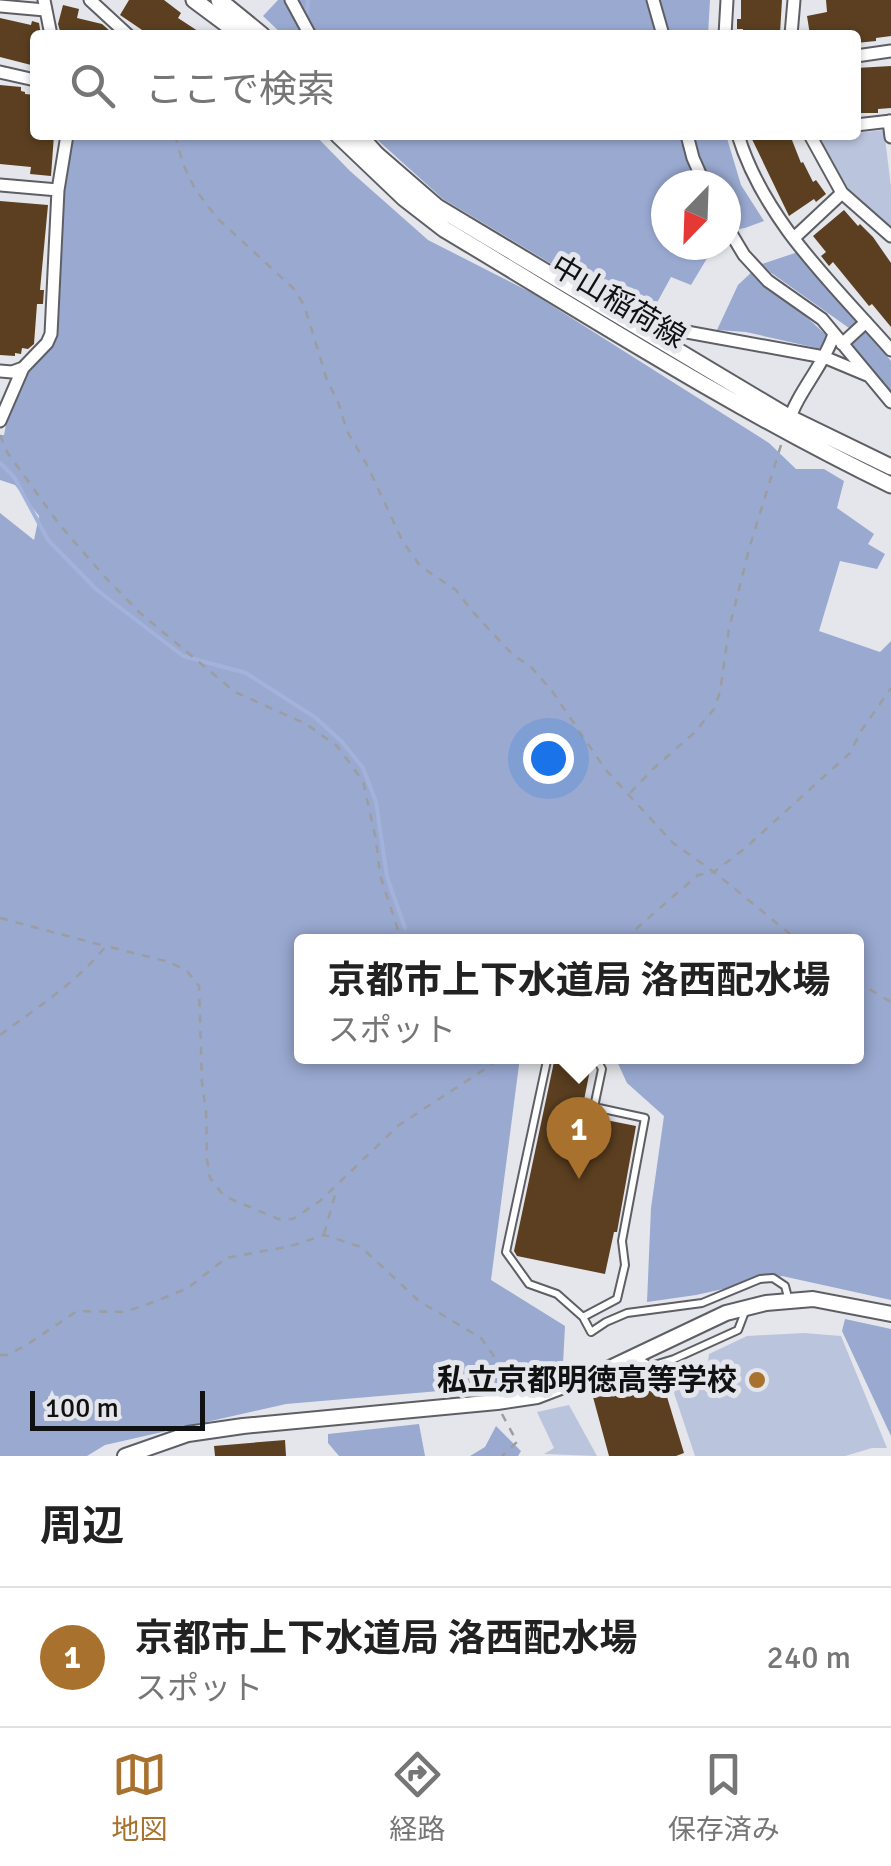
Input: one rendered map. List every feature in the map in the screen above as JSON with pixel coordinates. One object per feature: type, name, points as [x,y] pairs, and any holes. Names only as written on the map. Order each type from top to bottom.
[{"type":"main road","points":[[194,0],[233,30]]},
{"type":"main road","points":[[218,0],[256,30]]},
{"type":"main road","name":"中山稲荷線","points":[[343,140],[404,198],[444,229],[891,486]]},
{"type":"main road","name":"中山稲荷線","points":[[364,140],[437,207],[650,336],[787,425],[891,467]]},
{"type":"street","points":[[90,0],[123,30]]},
{"type":"street","points":[[291,0],[307,30]]},
{"type":"street","points":[[653,0],[662,30]]},
{"type":"street","points":[[725,30],[728,0]]},
{"type":"street","points":[[791,30],[794,0]]},
{"type":"street","points":[[0,6],[44,5],[50,30]]},
{"type":"street","points":[[861,55],[891,52]]},
{"type":"street","points":[[0,72],[30,79]]},
{"type":"street","points":[[861,124],[890,121],[891,138]]},
{"type":"street","points":[[0,421],[23,368],[51,334],[58,190],[66,140]]},
{"type":"street","points":[[688,140],[699,170]]},
{"type":"street","points":[[740,140],[768,202],[794,238],[891,350]]},
{"type":"street","points":[[813,140],[842,193],[891,236]]},
{"type":"street","points":[[0,185],[58,190]]},
{"type":"street","points":[[794,238],[842,193]]},
{"type":"street","points":[[741,250],[768,281],[822,319],[891,402]]},
{"type":"street","points":[[787,425],[800,393],[824,356],[838,339],[866,322]]},
{"type":"street","points":[[650,336],[665,328],[824,356],[870,377]]},
{"type":"street","points":[[0,371],[23,368]]},
{"type":"street","points":[[125,1456],[188,1434],[537,1396],[587,1378],[712,1320],[766,1303],[813,1299],[891,1314]]},
{"type":"lane","points":[[546,1064],[506,1252],[529,1284],[557,1294],[583,1317],[591,1332],[627,1313],[702,1303],[760,1278],[772,1278],[785,1286],[790,1301]]},
{"type":"lane","points":[[583,1317],[617,1299],[624,1265],[622,1241],[645,1118],[594,1107],[602,1069],[599,1064]]},
{"type":"path","points":[[176,140],[189,176],[216,218],[293,288],[304,305],[347,431],[368,465],[402,540],[420,566],[456,590],[512,654],[532,668],[605,769],[673,842],[790,934]]},
{"type":"path","points":[[629,794],[714,709],[749,550],[787,425]]},
{"type":"path","points":[[0,435],[7,452],[60,524],[140,612],[235,692],[306,724],[337,746],[363,781],[380,875],[398,930]]},
{"type":"path","points":[[632,934],[698,875],[714,872],[850,753],[891,688]]},
{"type":"path","points":[[0,918],[169,962],[186,970],[199,986],[210,1178],[224,1196],[278,1219],[293,1220],[320,1201],[399,1125],[493,1064]]},
{"type":"path","points":[[0,1035],[58,994],[106,946]]},
{"type":"path","points":[[864,986],[891,1002]]},
{"type":"path","points":[[324,1235],[338,1184],[344,1179]]},
{"type":"path","points":[[0,1355],[25,1346],[77,1311],[125,1312],[188,1288],[226,1258],[324,1235],[361,1248],[419,1302],[481,1338],[515,1386],[523,1385],[524,1398]]},
{"type":"path","points":[[497,1402],[517,1442],[502,1456]]},
{"type":"shaded area","points":[[278,0],[710,0],[708,30],[278,30],[263,16]]},
{"type":"shaded area","points":[[884,130],[891,228],[842,191],[816,140],[861,140],[861,132]]},
{"type":"shaded area","points":[[65,140],[320,140],[428,240],[532,293],[769,443],[796,469],[824,469],[844,481],[837,508],[874,534],[868,544],[885,554],[877,569],[840,561],[819,631],[880,652],[891,641],[891,1300],[782,1276],[647,1302],[651,1208],[664,1116],[627,1083],[618,1064],[864,1064],[864,934],[294,934],[294,1064],[519,1064],[491,1280],[565,1326],[563,1364],[510,1385],[286,1404],[105,1445],[87,1456],[0,1456],[0,513],[34,540],[39,516],[15,485],[0,480],[0,435],[4,435],[9,409],[24,379],[56,338]]},
{"type":"shaded area","points":[[378,140],[728,140],[736,170],[651,170],[651,260],[706,260],[691,285],[671,277],[647,321],[443,199]]},
{"type":"shaded area","points":[[741,185],[764,221],[741,229]]},
{"type":"shaded area","points":[[798,252],[859,322],[849,328],[762,264]]},
{"type":"shaded area","points":[[755,269],[827,336],[821,349],[746,332],[717,330],[738,285]]},
{"type":"shaded area","points":[[866,330],[891,361],[891,391],[850,345]]},
{"type":"shaded area","points":[[845,1319],[891,1329],[891,1436],[842,1331]]},
{"type":"shaded area","points":[[747,1336],[841,1336],[887,1448],[845,1456],[695,1456],[672,1387],[694,1379],[707,1368],[709,1354]]},
{"type":"shaded area","points":[[569,1405],[597,1456],[544,1454],[554,1448],[537,1412]]},
{"type":"shaded area","points":[[419,1424],[425,1456],[339,1456],[328,1443],[328,1434]]},
{"type":"shaded area","points":[[496,1426],[521,1451],[518,1456],[470,1456],[485,1447]]},
{"type":"building","points":[[129,0],[164,0],[181,13],[178,18],[196,30],[142,30],[120,15]]},
{"type":"building","points":[[741,0],[782,0],[780,30],[737,29],[737,19],[741,19]]},
{"type":"building","points":[[826,0],[891,0],[891,36],[861,42],[861,30],[809,30],[807,16],[827,12]]},
{"type":"building","points":[[63,5],[79,9],[77,18],[102,24],[109,30],[60,30]]},
{"type":"building","points":[[0,18],[31,25],[32,21],[39,23],[40,30],[30,30],[30,65],[0,57]]},
{"type":"building","points":[[891,66],[891,108],[861,113],[861,68]]},
{"type":"building","points":[[0,85],[21,87],[21,91],[30,94],[30,140],[54,140],[51,176],[30,174],[31,167],[0,164]]},
{"type":"building","points":[[752,140],[792,140],[801,163],[826,194],[789,216]]},
{"type":"building","points":[[0,201],[48,205],[40,290],[44,290],[43,304],[37,304],[34,344],[22,348],[21,354],[15,356],[0,355]]},
{"type":"building","points":[[844,210],[873,237],[891,263],[891,327],[833,262],[829,266],[821,256],[826,252],[813,236]]},
{"type":"building","points":[[554,1064],[591,1065],[581,1115],[636,1126],[617,1232],[605,1274],[517,1256],[514,1251]]},
{"type":"building","points":[[661,1377],[684,1453],[609,1456],[593,1397]]},
{"type":"building","points":[[285,1440],[286,1456],[215,1456],[214,1446]]},
{"type":"waterway","points":[[307,14],[308,0]]},
{"type":"waterway","points":[[0,463],[14,477],[48,540],[97,590],[183,656],[246,673],[316,718],[342,742],[363,768],[376,802],[387,877],[405,928]]},
{"type":"place","name":"京都市上下水道局 洛西配水場","points":[[579,1179]]},
{"type":"place","name":"私立京都明徳高等学校","points":[[757,1380]]}]
